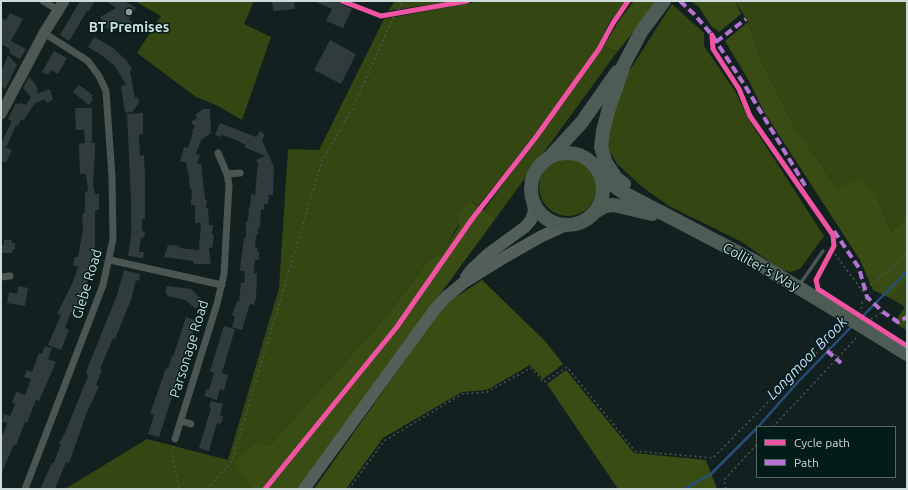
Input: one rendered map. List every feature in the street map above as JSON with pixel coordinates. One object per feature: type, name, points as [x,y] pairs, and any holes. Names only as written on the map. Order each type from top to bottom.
[{"type":"highway","points":[[625,62],[582,122],[535,172],[531,192],[534,204],[542,215],[553,222],[566,225],[577,224],[595,212],[600,203],[603,192],[602,181],[595,166],[594,130],[625,62],[641,32],[664,1]]},
{"type":"highway","points":[[625,62],[603,130],[601,147],[606,163],[616,178],[675,221]]},
{"type":"highway","points":[[549,158],[559,154],[571,153],[582,156],[595,166]]},
{"type":"highway","name":"Colliter's Way","points":[[595,166],[605,179],[624,193],[756,262],[798,286],[847,318],[870,325],[907,354]]},
{"type":"highway","name":"Colliter's Way","points":[[595,212],[605,206],[622,206],[675,221]]},
{"type":"main road","points":[[463,283],[471,270],[488,254],[525,227],[531,220],[534,211],[531,192]]},
{"type":"main road","points":[[304,489],[435,309],[463,283],[522,247],[566,225]]},
{"type":"street","points":[[1,114],[44,33],[61,6],[43,1]]},
{"type":"street","name":"Glebe Road","points":[[25,489],[98,300],[110,260],[114,215],[106,91],[100,76],[88,61],[44,33]]},
{"type":"street","name":"Parsonage Road","points":[[175,439],[222,285],[229,185],[227,174],[218,153]]},
{"type":"street","points":[[227,174],[240,173]]},
{"type":"street","name":"Parsonage Road","points":[[110,260],[222,285]]},
{"type":"street","points":[[1,276],[10,276]]},
{"type":"street","name":"Parsonage Road","points":[[181,421],[191,424]]},
{"type":"lane","points":[[798,286],[823,251]]},
{"type":"path","points":[[207,489],[232,461],[322,161],[352,109],[395,14],[403,1]]},
{"type":"path","points":[[349,489],[384,441],[462,394],[487,392],[531,368],[544,382],[567,367],[635,451],[713,458],[825,345],[829,340],[829,330],[847,318],[861,315],[862,303],[868,297],[862,291],[833,248],[827,258]]},
{"type":"path","points":[[862,291],[886,273],[907,254]]},
{"type":"path","points":[[870,325],[871,319],[883,312]]},
{"type":"path","points":[[774,426],[859,334]]},
{"type":"path","points":[[825,345],[838,358]]},
{"type":"path","points":[[175,439],[172,454],[179,489]]},
{"type":"path","points":[[726,489],[724,480],[756,445]]},
{"type":"green space","points":[[134,1],[254,1],[244,24],[271,37],[242,120],[218,106],[196,97],[137,53],[161,16]]},
{"type":"green space","points":[[395,1],[453,1],[388,11]]},
{"type":"green space","points":[[481,1],[626,1],[610,21],[597,48],[533,137],[478,206],[471,202],[443,253],[428,261],[382,321],[269,446],[236,462],[251,489],[65,489],[147,439],[228,460],[279,288],[288,149],[319,150],[384,19]]},
{"type":"green space","points":[[634,1],[659,1],[617,52],[604,46],[620,19]]},
{"type":"green space","points":[[691,1],[735,1],[741,14],[719,32],[711,26],[699,7]]},
{"type":"green space","points":[[735,1],[907,1],[907,219],[904,219],[892,232],[877,198],[837,188],[795,127],[762,62],[748,22]]},
{"type":"green space","points":[[672,4],[704,33],[704,46],[735,91],[751,123],[824,236],[800,269],[790,272],[780,269],[742,242],[669,206],[641,186],[617,164],[608,148],[608,129],[621,84]]},
{"type":"green space","points":[[748,22],[762,62],[795,127],[837,188],[862,178],[877,198],[892,232],[904,219],[907,219],[907,281],[890,298],[873,290],[860,260],[764,112],[749,81],[725,41]]},
{"type":"green space","points":[[604,46],[617,52],[496,218],[484,210]]},
{"type":"green space","points":[[568,158],[579,160],[592,171],[595,176],[597,187],[595,198],[584,211],[579,214],[568,216],[557,214],[544,203],[541,198],[539,187],[541,176],[552,163],[557,160]]},
{"type":"green space","points":[[471,202],[496,218],[297,489],[251,489],[235,462],[257,442],[269,446],[382,321],[428,261],[443,253],[459,226],[458,212]]},
{"type":"green space","points":[[482,280],[545,341],[563,364],[543,379],[530,365],[487,390],[462,392],[383,438],[346,489],[314,489],[444,305]]},
{"type":"green space","points":[[907,281],[907,331],[894,322],[905,307],[890,298]]},
{"type":"green space","points":[[566,370],[634,453],[706,460],[717,489],[618,489],[547,384]]},
{"type":"building","points":[[80,1],[95,1],[88,12],[87,11],[69,41],[60,35]]},
{"type":"building","points":[[105,1],[125,1],[136,8],[129,20],[133,22],[128,31],[117,23],[107,29],[100,17],[116,8]]},
{"type":"building","points":[[272,1],[294,1],[295,9],[273,11]]},
{"type":"building","points":[[314,1],[335,1],[352,9],[343,28],[326,21],[332,9]]},
{"type":"building","points":[[10,13],[23,19],[11,41],[26,49],[20,59],[9,53],[10,49],[1,44],[1,18],[6,20]]},
{"type":"building","points":[[94,37],[112,47],[127,61],[132,69],[130,71],[135,98],[138,97],[139,103],[132,112],[125,113],[121,86],[126,85],[115,66],[88,47]]},
{"type":"building","points":[[330,40],[356,54],[341,84],[314,70]]},
{"type":"building","points":[[54,51],[67,58],[58,74],[51,70],[48,75],[42,72]]},
{"type":"building","points":[[8,55],[17,65],[5,89],[1,86],[1,73]]},
{"type":"building","points":[[29,77],[36,85],[38,91],[36,94],[50,89],[53,100],[46,103],[45,99],[35,103],[23,121],[21,119],[18,126],[16,125],[6,148],[12,150],[6,163],[1,161],[1,143],[12,121],[8,119],[16,103],[19,105],[20,103],[26,105],[31,97],[23,88]]},
{"type":"building","points":[[79,85],[93,95],[91,98],[93,99],[89,105],[73,92]]},
{"type":"building","points":[[75,108],[92,108],[92,143],[95,143],[93,184],[95,194],[99,194],[99,210],[95,210],[95,250],[97,251],[84,292],[75,313],[71,312],[65,328],[69,330],[61,350],[48,345],[61,315],[57,314],[73,282],[78,267],[73,265],[75,257],[78,257],[83,229],[82,214],[84,214],[85,209],[85,192],[88,191],[86,174],[80,174],[79,144],[85,143],[84,130],[76,130]]},
{"type":"building","points":[[203,109],[210,109],[211,133],[201,140],[196,154],[200,155],[197,164],[201,163],[205,200],[207,200],[206,208],[208,208],[209,225],[213,225],[212,234],[214,235],[212,248],[209,248],[211,264],[194,264],[193,261],[164,257],[168,245],[180,246],[179,248],[199,250],[201,223],[195,223],[195,205],[191,205],[192,189],[190,189],[186,162],[180,162],[184,147],[188,148],[193,132],[192,130],[195,127],[191,122],[197,118],[195,115]]},
{"type":"building","points":[[143,113],[143,134],[140,134],[139,137],[140,156],[144,155],[145,219],[142,219],[142,231],[145,232],[144,238],[141,237],[139,252],[144,252],[143,258],[128,256],[132,227],[127,114]]},
{"type":"building","points":[[220,123],[256,137],[260,131],[265,135],[262,140],[274,167],[273,195],[269,195],[268,204],[264,204],[264,210],[261,210],[260,228],[258,227],[258,235],[256,235],[255,247],[258,248],[257,252],[259,252],[259,260],[255,259],[254,273],[257,273],[256,298],[254,305],[250,304],[242,330],[232,327],[235,316],[232,315],[237,301],[239,302],[241,283],[244,283],[245,271],[240,271],[244,238],[246,238],[246,221],[248,221],[251,194],[255,195],[258,163],[256,160],[265,156],[244,147],[246,145],[231,138],[222,135],[221,137],[215,135]]},
{"type":"building","points":[[4,240],[12,240],[12,243],[15,243],[15,250],[12,250],[12,253],[1,253],[1,245],[4,245]]},
{"type":"building","points":[[124,270],[140,274],[139,281],[136,280],[131,300],[115,339],[113,338],[100,369],[102,370],[96,385],[99,386],[87,412],[69,463],[66,462],[55,489],[40,489],[52,463],[54,463],[61,444],[59,443],[65,433],[88,376],[86,372],[117,295]]},
{"type":"building","points":[[18,286],[28,288],[25,306],[7,303],[9,292],[17,294]]},
{"type":"building","points":[[167,286],[191,289],[203,301],[196,309],[185,300],[167,296],[167,293],[165,292]]},
{"type":"building","points":[[186,317],[197,321],[159,437],[148,434],[154,415],[150,414],[166,368],[168,369],[172,356],[173,357]]},
{"type":"building","points":[[224,326],[235,329],[222,373],[228,375],[224,390],[220,389],[217,400],[204,396],[207,389],[209,390],[214,373],[210,371]]},
{"type":"building","points":[[45,346],[52,348],[48,359],[56,362],[39,401],[36,400],[16,445],[14,444],[1,475],[1,434],[3,435],[7,423],[2,421],[4,414],[10,416],[15,404],[12,403],[16,392],[25,395],[31,379],[24,377],[27,370],[32,372],[39,353],[42,354]]},
{"type":"building","points":[[211,401],[223,404],[220,415],[223,416],[221,424],[218,423],[216,426],[209,451],[199,448],[211,408],[209,407]]},
{"type":"waterway","name":"Longmoor Brook","points":[[860,319],[907,271]]},
{"type":"waterway","name":"Longmoor Brook","points":[[759,426],[796,384],[853,325]]},
{"type":"waterway","name":"Longmoor Brook","points":[[684,489],[711,474],[756,429]]},
{"type":"marked path","points":[[680,1],[694,14],[712,35],[747,89],[806,187]]},
{"type":"marked path","points":[[716,42],[746,19]]},
{"type":"marked path","points":[[834,231],[859,268],[867,297],[883,312],[898,322],[907,317]]},
{"type":"marked path","points":[[818,343],[841,363]]},
{"type":"cycle path","points":[[342,1],[381,16],[467,1]]},
{"type":"cycle path","points":[[265,489],[396,328],[472,219],[536,137],[599,49],[613,23],[628,1]]},
{"type":"cycle path","points":[[712,35],[713,49],[739,89],[750,116],[833,235],[834,246],[816,280],[818,289],[907,346]]},
{"type":"place","name":"BT Premises","points":[[129,12]]}]
